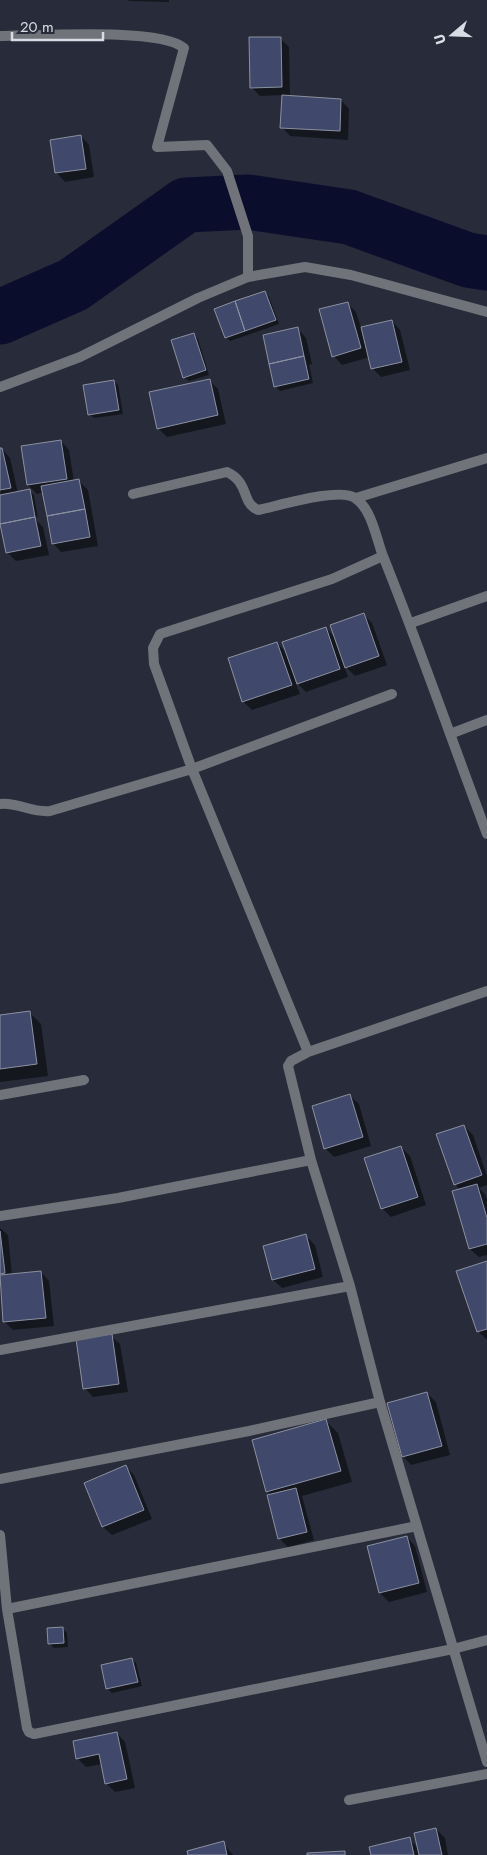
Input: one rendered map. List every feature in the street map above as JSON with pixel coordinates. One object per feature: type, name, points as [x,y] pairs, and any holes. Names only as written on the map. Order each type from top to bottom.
[{"type":"street","points":[[0,36],[104,35],[169,41],[179,44],[184,48],[157,147],[208,145],[227,171],[248,236],[248,277]]},
{"type":"street","points":[[0,387],[80,357],[198,298],[248,277],[305,267],[351,275],[487,312]]},
{"type":"street","points":[[356,498],[487,458]]},
{"type":"street","points":[[133,494],[228,472],[238,478],[250,505],[258,510],[328,496],[349,495],[356,498],[370,520],[411,623],[487,834]]},
{"type":"street","points":[[308,1052],[192,769],[154,664],[153,648],[160,634],[332,579],[383,556]]},
{"type":"street","points":[[411,623],[487,596]]},
{"type":"street","points":[[0,804],[9,803],[40,812],[50,811],[192,769],[392,694]]},
{"type":"street","points":[[450,734],[487,720]]},
{"type":"street","points":[[487,990],[308,1052],[291,1061],[288,1066],[312,1160],[350,1286],[380,1402],[487,1762]]},
{"type":"street","points":[[0,1095],[84,1080]]},
{"type":"street","points":[[0,1216],[118,1198],[312,1160]]},
{"type":"street","points":[[0,1350],[350,1286]]},
{"type":"street","points":[[0,1479],[250,1431],[380,1402]]},
{"type":"street","points":[[8,1609],[417,1526]]},
{"type":"street","points":[[0,1535],[8,1609],[27,1728],[34,1734],[453,1649],[487,1640]]},
{"type":"street","points":[[350,1800],[487,1774]]},
{"type":"building","points":[[249,37],[281,37],[282,87],[250,88]]},
{"type":"building","points":[[282,95],[341,99],[340,131],[280,128]]},
{"type":"building","points":[[81,135],[86,169],[55,173],[50,140]]},
{"type":"building","points":[[265,291],[276,320],[245,331],[235,301]]},
{"type":"building","points":[[235,301],[245,331],[225,338],[214,309]]},
{"type":"building","points":[[348,302],[361,348],[332,357],[319,309]]},
{"type":"building","points":[[392,320],[402,362],[371,369],[361,327]]},
{"type":"building","points":[[298,327],[304,356],[269,364],[263,335]]},
{"type":"building","points":[[194,333],[206,370],[183,378],[171,340]]},
{"type":"building","points":[[304,356],[309,379],[274,387],[269,364]]},
{"type":"building","points":[[210,379],[218,415],[157,429],[149,392]]},
{"type":"building","points":[[114,380],[119,410],[88,415],[83,385]]},
{"type":"building","points":[[61,440],[67,479],[27,485],[21,446]]},
{"type":"building","points":[[0,448],[2,448],[11,488],[0,490]]},
{"type":"building","points":[[79,479],[85,509],[47,516],[41,486]]},
{"type":"building","points":[[30,489],[35,517],[0,524],[0,495]]},
{"type":"building","points":[[85,509],[90,537],[52,544],[47,516]]},
{"type":"building","points":[[35,517],[41,546],[6,553],[0,524]]},
{"type":"building","points":[[364,613],[379,656],[345,668],[330,625]]},
{"type":"building","points":[[326,627],[340,669],[297,684],[282,642]]},
{"type":"building","points":[[277,642],[292,685],[242,702],[228,658]]},
{"type":"building","points":[[30,1011],[37,1064],[0,1069],[0,1015]]},
{"type":"building","points":[[350,1094],[363,1137],[324,1149],[312,1106]]},
{"type":"building","points":[[464,1125],[482,1175],[454,1185],[436,1134]]},
{"type":"building","points":[[401,1146],[418,1197],[381,1209],[364,1158]]},
{"type":"building","points":[[477,1184],[487,1218],[487,1244],[469,1249],[452,1191]]},
{"type":"building","points":[[0,1231],[5,1273],[0,1274]]},
{"type":"building","points":[[306,1234],[315,1269],[272,1280],[263,1246]]},
{"type":"building","points":[[487,1261],[487,1329],[477,1332],[456,1271]]},
{"type":"building","points":[[41,1271],[46,1318],[3,1322],[0,1275]]},
{"type":"building","points":[[112,1334],[119,1384],[83,1389],[76,1339]]},
{"type":"building","points":[[427,1392],[442,1446],[402,1457],[387,1403]]},
{"type":"building","points":[[326,1419],[341,1471],[266,1492],[252,1440]]},
{"type":"building","points":[[126,1465],[144,1510],[102,1527],[84,1483]]},
{"type":"building","points":[[296,1488],[307,1532],[278,1539],[267,1495]]},
{"type":"building","points":[[407,1536],[419,1583],[379,1593],[367,1546]]},
{"type":"building","points":[[63,1627],[64,1643],[48,1644],[47,1628]]},
{"type":"building","points":[[132,1658],[138,1682],[106,1689],[101,1665]]},
{"type":"building","points":[[117,1732],[127,1779],[105,1784],[99,1754],[76,1759],[73,1741]]},
{"type":"building","points":[[436,1828],[442,1855],[419,1855],[414,1833]]},
{"type":"building","points":[[410,1837],[414,1855],[371,1855],[369,1847]]},
{"type":"building","points":[[224,1841],[227,1855],[188,1855],[187,1851]]},
{"type":"building","points":[[345,1851],[345,1855],[307,1855],[307,1853]]},
{"type":"waterway","points":[[0,317],[73,285],[186,205],[248,202],[349,217],[468,260],[487,263]]}]
